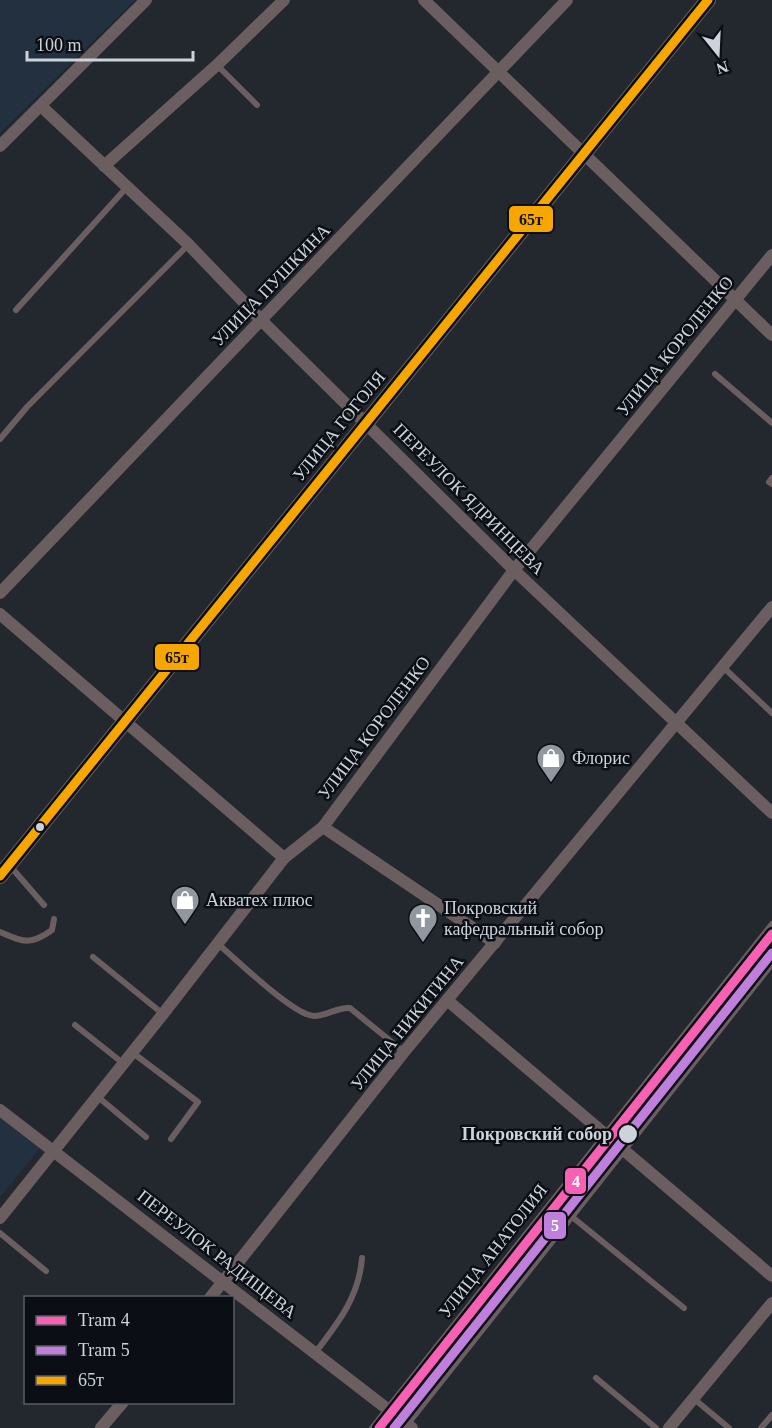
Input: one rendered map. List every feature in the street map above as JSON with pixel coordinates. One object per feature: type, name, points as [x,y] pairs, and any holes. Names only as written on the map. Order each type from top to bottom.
[{"type":"street","points":[[0,146],[146,0]]},
{"type":"street","points":[[104,166],[217,65],[284,0]]},
{"type":"street","points":[[424,0],[772,335]]},
{"type":"street","name":"УЛИЦА ПУШКИНА","points":[[0,593],[567,0]]},
{"type":"street","name":"УЛИЦА ГОГОЛЯ","points":[[5,870],[582,152],[708,0]]},
{"type":"street","name":"ПЕРЕУЛОК ЯДРИНЦЕВА","points":[[42,106],[188,244],[262,321],[367,422],[514,570],[772,813]]},
{"type":"street","name":"УЛИЦА КОРОЛЕНКО","points":[[0,1218],[133,1053],[284,858],[323,827],[514,570],[772,255]]},
{"type":"street","name":"УЛИЦА НИКИТИНА","points":[[212,1296],[447,1000],[772,607]]},
{"type":"street","points":[[0,614],[124,723],[284,858]]},
{"type":"street","points":[[323,827],[495,943]]},
{"type":"street","points":[[447,1000],[772,1276]]},
{"type":"street","name":"ПЕРЕУЛОК РАДИЩЕВА","points":[[0,1110],[408,1427]]},
{"type":"street","points":[[669,1428],[772,1304]]},
{"type":"street","points":[[102,1428],[121,1404]]},
{"type":"lane","points":[[217,65],[257,105]]},
{"type":"lane","points":[[16,310],[127,186]]},
{"type":"lane","points":[[0,439],[27,407],[188,244]]},
{"type":"lane","points":[[715,374],[772,423]]},
{"type":"lane","points":[[772,478],[769,482],[772,484]]},
{"type":"lane","points":[[723,667],[772,713]]},
{"type":"lane","points":[[5,870],[44,905]]},
{"type":"lane","points":[[0,932],[23,942],[39,939],[51,930],[54,919]]},
{"type":"lane","name":"УЛИЦА АНАТОЛИЯ","points":[[372,1428],[772,924]]},
{"type":"lane","points":[[218,943],[293,1008],[314,1016],[340,1007],[350,1008],[405,1052]]},
{"type":"lane","points":[[93,957],[163,1014]]},
{"type":"lane","points":[[408,1427],[571,1216],[772,964]]},
{"type":"lane","points":[[75,1025],[124,1064]]},
{"type":"lane","points":[[133,1053],[198,1102],[171,1139]]},
{"type":"lane","points":[[98,1097],[146,1137]]},
{"type":"lane","points":[[571,1216],[684,1308]]},
{"type":"lane","points":[[0,1233],[46,1271]]},
{"type":"lane","points":[[315,1353],[348,1310],[361,1277],[362,1258]]},
{"type":"lane","points":[[596,1378],[656,1428]]},
{"type":"lane","points":[[693,1398],[729,1428]]},
{"type":"lane","points":[[761,1428],[772,1415]]},
{"type":"shaded area","points":[[0,0],[135,0],[0,133]]},
{"type":"shaded area","points":[[0,1116],[41,1147],[0,1197]]},
{"type":"tram line","name":"4","points":[[379,1428],[772,934]]},
{"type":"tram line","name":"5","points":[[394,1428],[772,953]]},
{"type":"transit line","name":"65т","points":[[0,876],[708,0]]},
{"type":"place","name":"Флорис","points":[[551,784]]},
{"type":"place","name":"Акватех плюс","points":[[185,926]]},
{"type":"place","name":"Покровский кафедральный собор","points":[[423,944]]},
{"type":"place","name":"Покровский собор","points":[[628,1134]]}]
